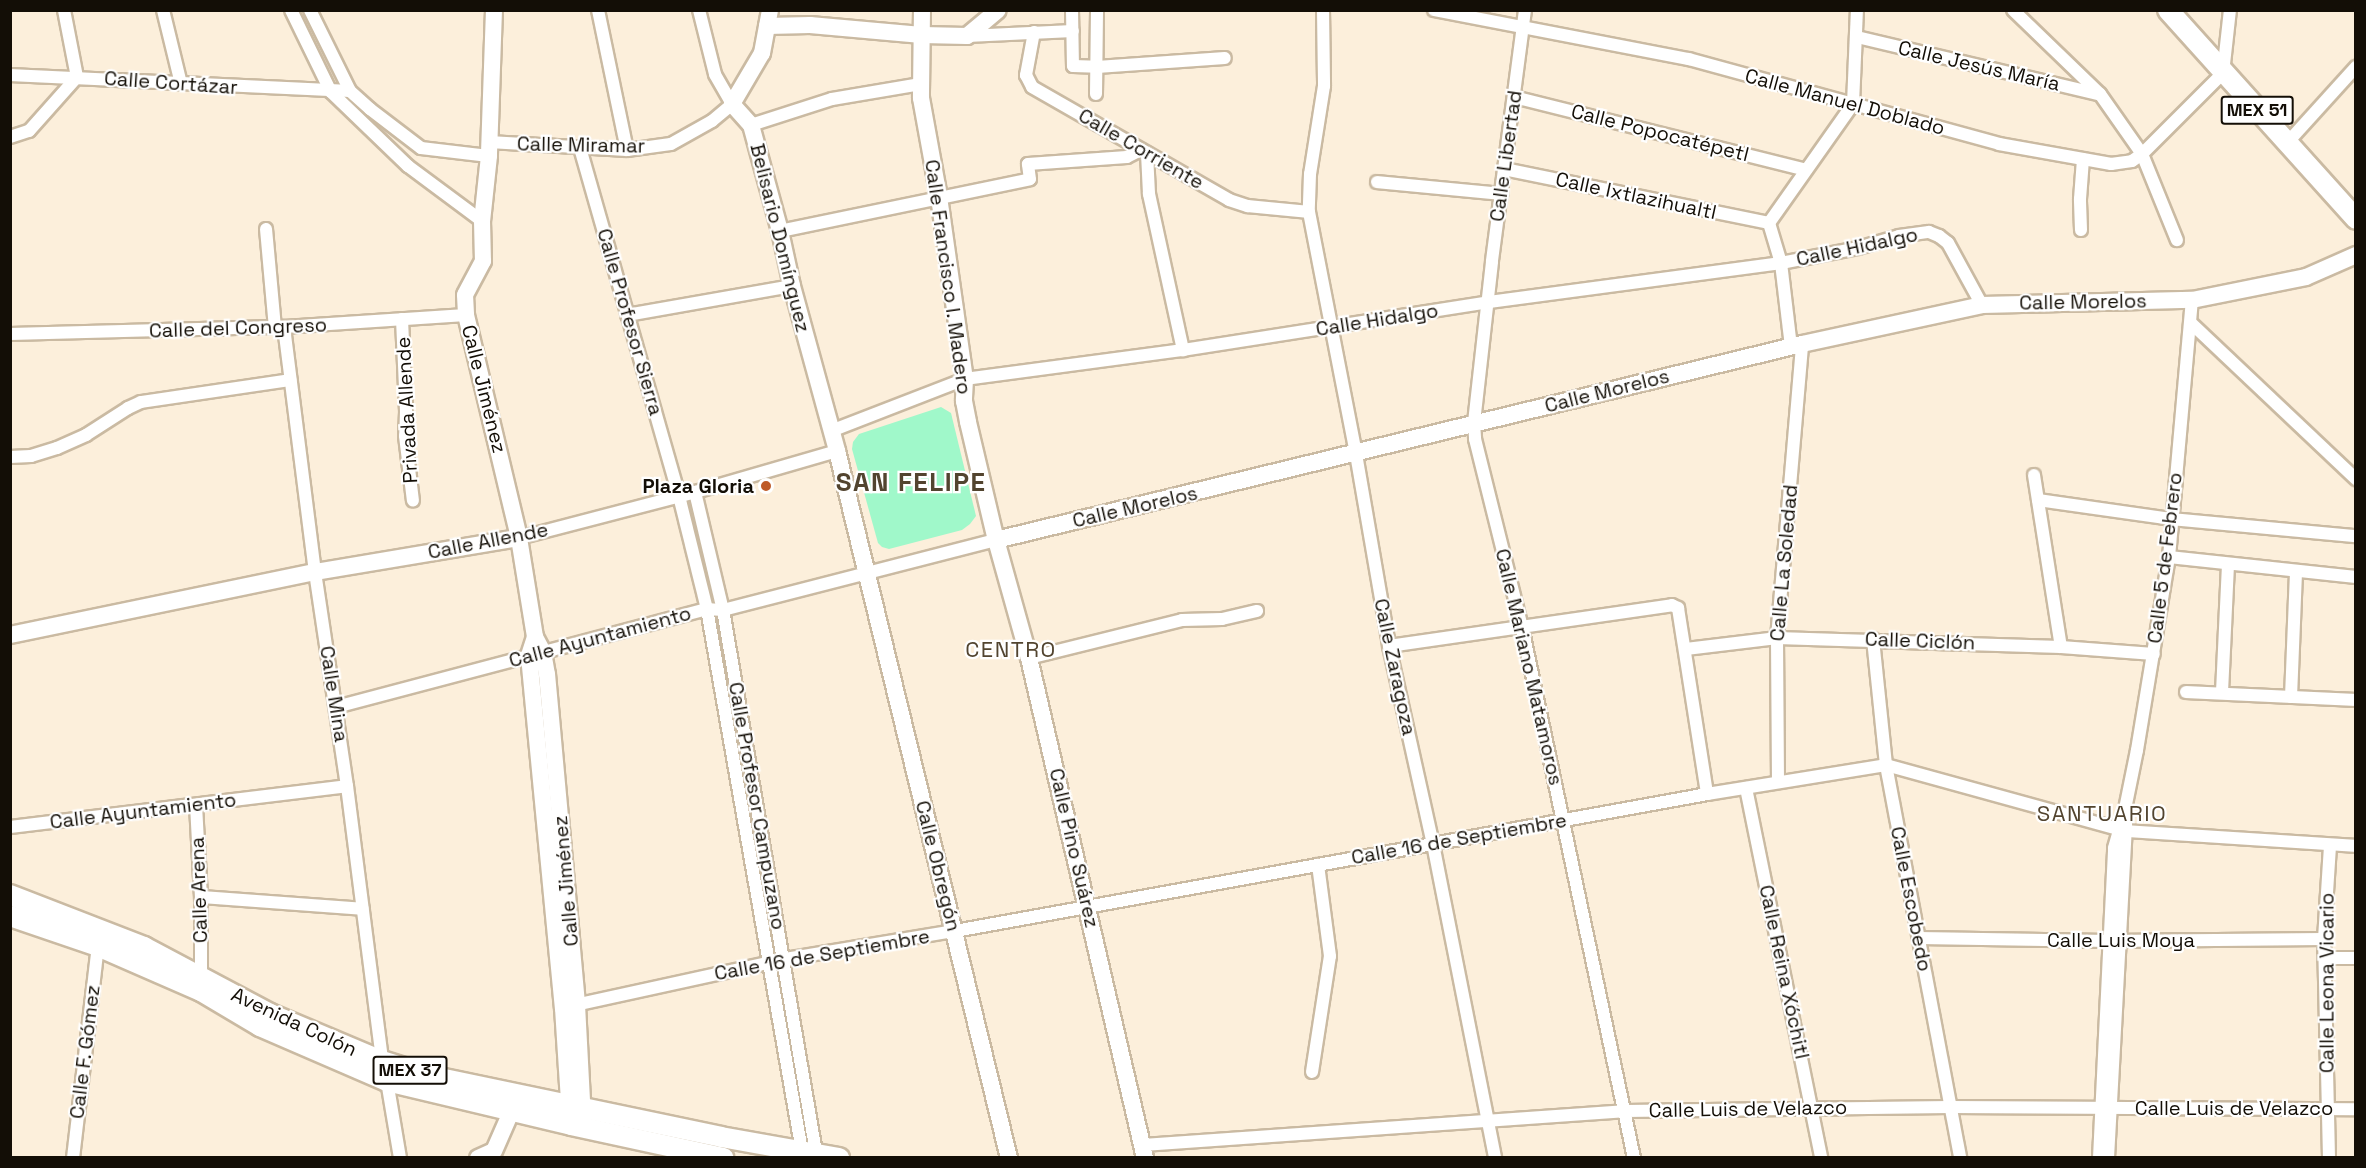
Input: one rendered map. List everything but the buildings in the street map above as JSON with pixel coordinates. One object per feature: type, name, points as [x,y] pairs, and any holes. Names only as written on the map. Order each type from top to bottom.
[{"type":"main road","name":"MEX 51","points":[[2168,10],[2351,214]]},
{"type":"main road","name":"Avenida Colón","points":[[10,895],[144,946],[270,1014],[382,1061],[511,1102],[577,1127],[696,1155],[723,1158]]},
{"type":"main road","name":"Avenida Colón","points":[[10,916],[98,946],[201,991],[260,1026],[387,1082],[511,1102],[576,1106],[810,1155],[838,1158]]},
{"type":"street","points":[[10,137],[29,130],[77,77],[64,10]]},
{"type":"street","points":[[163,10],[181,84]]},
{"type":"street","points":[[291,10],[331,92],[408,166],[482,221]]},
{"type":"street","name":"Calle Miramar","points":[[310,10],[350,91],[421,148],[627,150],[671,144],[712,121],[732,104]]},
{"type":"street","name":"Calle Jiménez","points":[[494,10],[489,149],[482,221],[483,261],[465,296],[466,315],[519,538],[535,637],[570,1006],[577,1127]]},
{"type":"street","points":[[598,10],[627,150]]},
{"type":"street","points":[[699,10],[716,74],[732,104],[751,125]]},
{"type":"street","name":"Calle Francisco I. Madero","points":[[922,10],[921,98],[939,197],[965,379],[964,401],[996,540]]},
{"type":"street","points":[[968,36],[998,10]]},
{"type":"street","points":[[1072,10],[1073,66],[1096,67],[1224,58]]},
{"type":"street","points":[[1096,93],[1097,10]]},
{"type":"street","name":"Calle Zaragoza","points":[[1323,10],[1324,86],[1310,174],[1310,208],[1389,646],[1433,844],[1495,1158]]},
{"type":"street","name":"Calle Manuel Doblado","points":[[1434,10],[1689,59],[1999,144],[2111,165],[2132,161],[2142,154],[2223,73]]},
{"type":"street","name":"Calle Libertad","points":[[1489,302],[1492,261],[1525,10]]},
{"type":"street","points":[[1770,225],[1853,104],[1857,10]]},
{"type":"street","points":[[2013,10],[2100,94],[2142,154],[2177,240]]},
{"type":"street","points":[[2223,73],[2230,10]]},
{"type":"street","points":[[732,104],[762,53],[769,18],[829,27],[922,35],[968,36],[1073,31]]},
{"type":"street","name":"Calle Corriente","points":[[1034,32],[1026,75],[1032,87],[1228,200],[1248,206],[1310,208]]},
{"type":"street","name":"Calle Jesús María","points":[[1857,38],[2100,94]]},
{"type":"street","points":[[2287,143],[2355,67]]},
{"type":"street","name":"Calle Cortázar","points":[[10,75],[331,92],[350,91]]},
{"type":"street","name":"Belisario Domínguez","points":[[837,451],[751,125],[832,99],[921,84]]},
{"type":"street","name":"Calle Popocatépetl","points":[[1514,97],[1806,170]]},
{"type":"street","name":"Calle Profesor Sierra","points":[[580,148],[679,496]]},
{"type":"street","points":[[780,231],[1030,179],[1028,164],[1127,157],[1144,151],[1149,194],[1183,350]]},
{"type":"street","points":[[2081,230],[2079,199],[2083,159]]},
{"type":"street","name":"Calle Ixtlazihualtl","points":[[1504,169],[1770,225]]},
{"type":"street","points":[[1377,182],[1501,194]]},
{"type":"street","name":"Calle La Soledad","points":[[1770,225],[1780,260],[1797,346],[1777,638],[1778,782]]},
{"type":"street","name":"Calle Mina","points":[[266,229],[279,327],[291,380],[382,1061]]},
{"type":"street","name":"Calle Hidalgo","points":[[831,431],[965,379],[1183,350],[1489,302],[1780,260],[1850,249],[1886,238],[1929,232],[1948,243],[1982,305]]},
{"type":"street","name":"Calle Morelos","points":[[864,574],[1474,423],[1797,346],[1982,305],[2192,300],[2306,277],[2355,255]]},
{"type":"street","points":[[627,315],[792,286]]},
{"type":"street","name":"Calle 5 de Febrero","points":[[2099,1158],[2105,1108],[2122,830],[2169,557],[2192,324],[2192,300]]},
{"type":"street","name":"Calle Mariano Matamoros","points":[[1489,302],[1474,423],[1475,439],[1522,627],[1634,1158]]},
{"type":"street","name":"Calle del Congreso","points":[[10,334],[279,327],[466,315]]},
{"type":"street","name":"Privada Allende","points":[[402,319],[405,436],[412,501]]},
{"type":"street","points":[[2192,324],[2355,479]]},
{"type":"street","points":[[10,457],[30,456],[57,448],[86,435],[141,402],[291,380]]},
{"type":"street","points":[[837,451],[864,574]]},
{"type":"street","name":"Calle Allende","points":[[10,635],[315,572],[519,538],[695,492],[837,451]]},
{"type":"street","points":[[2034,475],[2061,647]]},
{"type":"street","name":"Calle Profesor Campuzano","points":[[695,492],[723,610],[736,731],[756,848],[768,963],[810,1155]]},
{"type":"street","name":"Calle Profesor Campuzano","points":[[679,496],[736,731]]},
{"type":"street","points":[[2038,500],[2171,519],[2355,536]]},
{"type":"street","name":"Calle Pino Suárez","points":[[996,540],[1029,658],[1143,1151]]},
{"type":"street","points":[[2169,557],[2355,577]]},
{"type":"street","points":[[2222,692],[2228,564]]},
{"type":"street","points":[[2291,697],[2296,571]]},
{"type":"street","name":"Calle Ayuntamiento","points":[[336,707],[707,609],[723,610],[864,574]]},
{"type":"street","name":"Calle Obregón","points":[[864,574],[955,931],[1009,1158]]},
{"type":"street","points":[[1389,646],[1672,605],[1678,608],[1686,649],[1707,794]]},
{"type":"street","points":[[1029,658],[1182,620],[1221,620],[1257,611]]},
{"type":"street","name":"Calle Ciclón","points":[[1686,649],[1777,638],[1873,639],[2061,647],[2154,654]]},
{"type":"street","name":"Calle Escobedo","points":[[1873,639],[1886,765],[1960,1158]]},
{"type":"street","points":[[2186,692],[2355,700]]},
{"type":"street","name":"Calle 16 de Septiembre","points":[[570,1006],[785,959],[955,931],[1087,905],[1707,794],[1886,765],[2122,830],[2355,846]]},
{"type":"street","name":"Calle Ayuntamiento","points":[[10,827],[347,786]]},
{"type":"street","name":"Calle Reina Xóchitl","points":[[1746,788],[1813,1108],[1821,1158]]},
{"type":"street","name":"Calle Arena","points":[[196,806],[201,897],[201,975]]},
{"type":"street","name":"Calle Leona Vicario","points":[[2329,1158],[2324,939],[2330,845]]},
{"type":"street","name":"Calle Profesor Campuzano","points":[[756,848],[785,959],[810,1155]]},
{"type":"street","points":[[1312,1072],[1330,957],[1318,865]]},
{"type":"street","points":[[201,897],[363,909]]},
{"type":"street","name":"Calle Luis Moya","points":[[1918,938],[2114,941],[2324,939]]},
{"type":"street","name":"Calle F. Gómez","points":[[73,1158],[98,946]]},
{"type":"street","points":[[2324,958],[2355,958]]},
{"type":"street","points":[[387,1082],[400,1158]]},
{"type":"street","points":[[478,1158],[493,1154],[511,1102]]},
{"type":"street","name":"Calle Luis de Velazco","points":[[1143,1151],[1488,1120],[1625,1111],[1950,1107],[2355,1109]]},
{"type":"street","name":"Calle 5 de Febrero","points":[[2105,1108],[2108,1158]]},
{"type":"green space","points":[[941,407],[951,413],[976,516],[962,530],[889,549],[882,547],[878,543],[852,449],[853,442],[859,434]]},
{"type":"place","name":"Plaza Gloria","points":[[766,486]]},
{"type":"district","name":"SAN FELIPE","points":[[911,483]]},
{"type":"district","name":"CENTRO","points":[[1011,650]]},
{"type":"district","name":"SANTUARIO","points":[[2102,814]]}]
